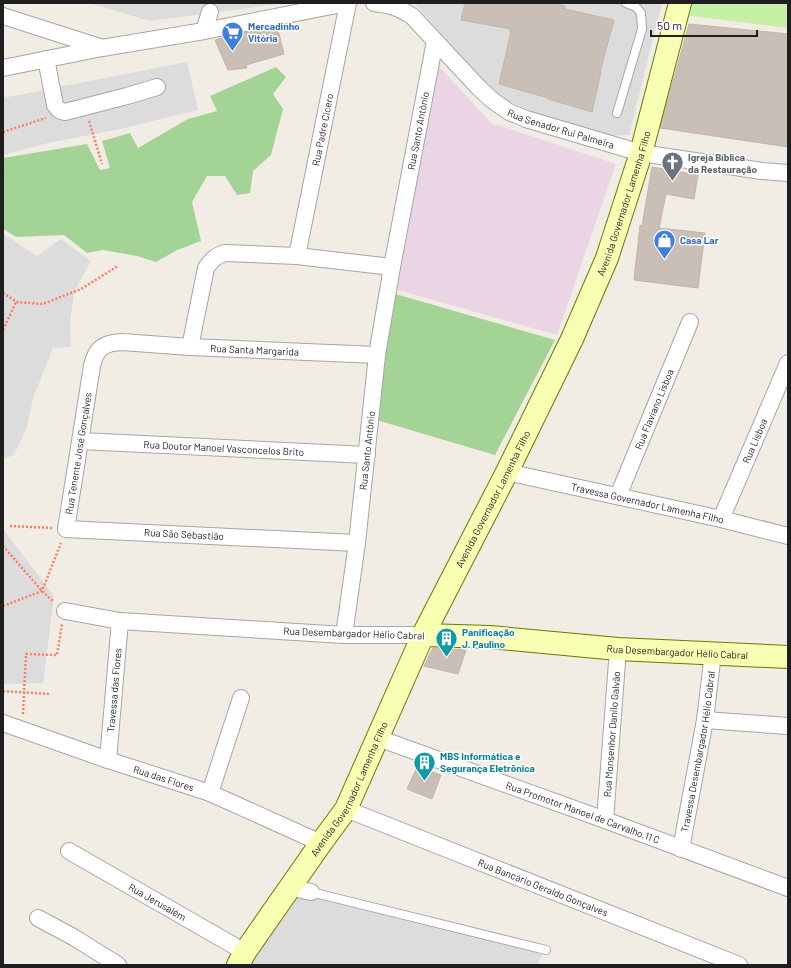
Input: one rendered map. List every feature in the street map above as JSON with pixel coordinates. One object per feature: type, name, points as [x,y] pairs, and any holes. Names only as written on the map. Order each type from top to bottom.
[{"type":"street","points":[[3,68],[102,48],[204,31],[348,3]]},
{"type":"street","name":"Rua Padre Cícero","points":[[298,256],[348,3]]},
{"type":"street","name":"Rua Senador Rui Palmeira","points":[[374,3],[391,6],[404,11],[414,10],[435,41],[483,92],[509,112],[526,119],[641,153],[762,171],[788,173]]},
{"type":"street","name":"Avenida Governador Lamenha Filho","points":[[241,959],[300,889],[320,843],[346,809],[423,636],[507,472],[572,339],[607,258],[641,153],[680,3]]},
{"type":"street","points":[[204,31],[211,7]]},
{"type":"street","points":[[3,16],[102,48]]},
{"type":"street","name":"Rua Santo Antônio","points":[[344,635],[357,543],[376,355],[435,41]]},
{"type":"street","points":[[46,59],[55,105],[61,111],[65,112],[157,87]]},
{"type":"street","points":[[190,347],[206,268],[218,255],[225,253],[298,256],[392,267]]},
{"type":"street","name":"Rua Flaviano Lisboa","points":[[618,496],[690,322]]},
{"type":"street","name":"Rua Tenente José Gonçalves","points":[[66,529],[94,357],[98,350],[113,343],[134,343]]},
{"type":"street","name":"Rua Santa Margarida","points":[[134,343],[190,347],[376,355]]},
{"type":"street","name":"Rua Lisboa","points":[[721,519],[788,363]]},
{"type":"street","name":"Rua Doutor Manoel Vasconcelos Brito","points":[[81,441],[367,455]]},
{"type":"street","name":"Travessa Governador Lamenha Filho","points":[[507,472],[721,519],[788,536]]},
{"type":"street","name":"Rua São Sebastião","points":[[66,529],[357,543]]},
{"type":"street","name":"Rua Desembargador Hélio Cabral","points":[[65,611],[120,621],[344,635],[490,637],[618,649],[788,656]]},
{"type":"street","name":"Travessa das Flores","points":[[108,760],[120,621]]},
{"type":"street","name":"Rua Monsenhor Danilo Galvão","points":[[605,820],[618,649]]},
{"type":"street","name":"Travessa Desembargador Hélio Cabral","points":[[681,849],[705,720],[713,653]]},
{"type":"street","points":[[210,793],[241,698]]},
{"type":"street","points":[[705,720],[788,726]]},
{"type":"street","name":"Rua das Flores","points":[[3,723],[108,760],[210,793],[320,843]]},
{"type":"street","name":"Rua Promotor Manoel de Carvalho,11 C","points":[[378,738],[788,888]]},
{"type":"street","name":"Rua Bancário Geraldo Gonçalves","points":[[346,809],[739,965]]},
{"type":"street","name":"Rua Jerusalém","points":[[69,851],[241,959]]},
{"type":"street","points":[[38,918],[75,938],[118,965]]},
{"type":"lane","points":[[617,113],[642,30],[641,13],[636,7],[626,3]]},
{"type":"lane","points":[[300,889],[546,950]]},
{"type":"path","points":[[85,107],[102,164]]},
{"type":"path","points":[[3,132],[65,112]]},
{"type":"path","points":[[3,293],[17,302],[43,304],[81,289],[118,266]]},
{"type":"path","points":[[3,330],[17,302]]},
{"type":"path","points":[[3,606],[42,590],[66,529],[10,526]]},
{"type":"path","points":[[3,546],[42,590],[65,611],[57,655],[26,654],[22,729]]},
{"type":"path","points":[[3,691],[49,694]]},
{"type":"shaded area","points":[[89,3],[286,3],[150,21]]},
{"type":"shaded area","points":[[410,3],[662,3],[629,135],[606,136],[533,115],[490,89],[415,4]]},
{"type":"shaded area","points":[[187,62],[198,110],[125,128],[48,143],[3,155],[3,98]]},
{"type":"shaded area","points":[[435,62],[491,123],[616,164],[557,335],[394,289]]},
{"type":"shaded area","points":[[3,234],[37,256],[61,239],[91,261],[74,292],[70,325],[71,347],[53,348],[33,398],[27,427],[14,455],[3,459]]},
{"type":"shaded area","points":[[3,529],[54,596],[43,683],[3,684]]},
{"type":"shaded area","points":[[306,885],[543,953],[537,965],[249,965]]},
{"type":"green space","points":[[692,3],[788,3],[788,28],[690,16]]},
{"type":"green space","points":[[276,67],[286,77],[273,94],[283,109],[271,155],[253,171],[250,193],[237,195],[225,176],[207,176],[192,202],[201,241],[177,250],[156,262],[137,256],[103,250],[87,253],[64,235],[16,237],[3,229],[3,158],[87,144],[100,170],[110,168],[102,141],[130,133],[138,148],[188,119],[217,111],[210,96]]},
{"type":"green space","points":[[392,293],[555,340],[495,455],[373,419]]},
{"type":"building","points":[[465,3],[554,3],[565,6],[565,9],[614,20],[600,72],[592,112],[499,84],[511,29],[461,20]]},
{"type":"building","points":[[689,24],[788,34],[788,147],[660,128]]},
{"type":"building","points":[[277,26],[284,54],[246,65],[247,68],[228,70],[215,40],[231,35]]},
{"type":"building","points":[[652,167],[698,175],[694,199],[666,194],[659,228],[705,233],[698,288],[634,280],[640,225],[642,226]]},
{"type":"building","name":"Panificação J. Paulino","points":[[433,648],[466,650],[458,674],[424,666]]},
{"type":"building","name":"MBS Informática e Segurança Eletrônica","points":[[417,767],[441,775],[432,799],[407,789]]},
{"type":"place","name":"Mercadinho Vitória","points":[[233,52]]},
{"type":"place","name":"Igreja Bíblica da Restauração","points":[[673,182]]},
{"type":"place","name":"Casa Lar","points":[[665,260]]},
{"type":"place","name":"Panificação J. Paulino","points":[[446,658]]},
{"type":"place","name":"MBS Informática e Segurança Eletrônica","points":[[424,782]]}]
